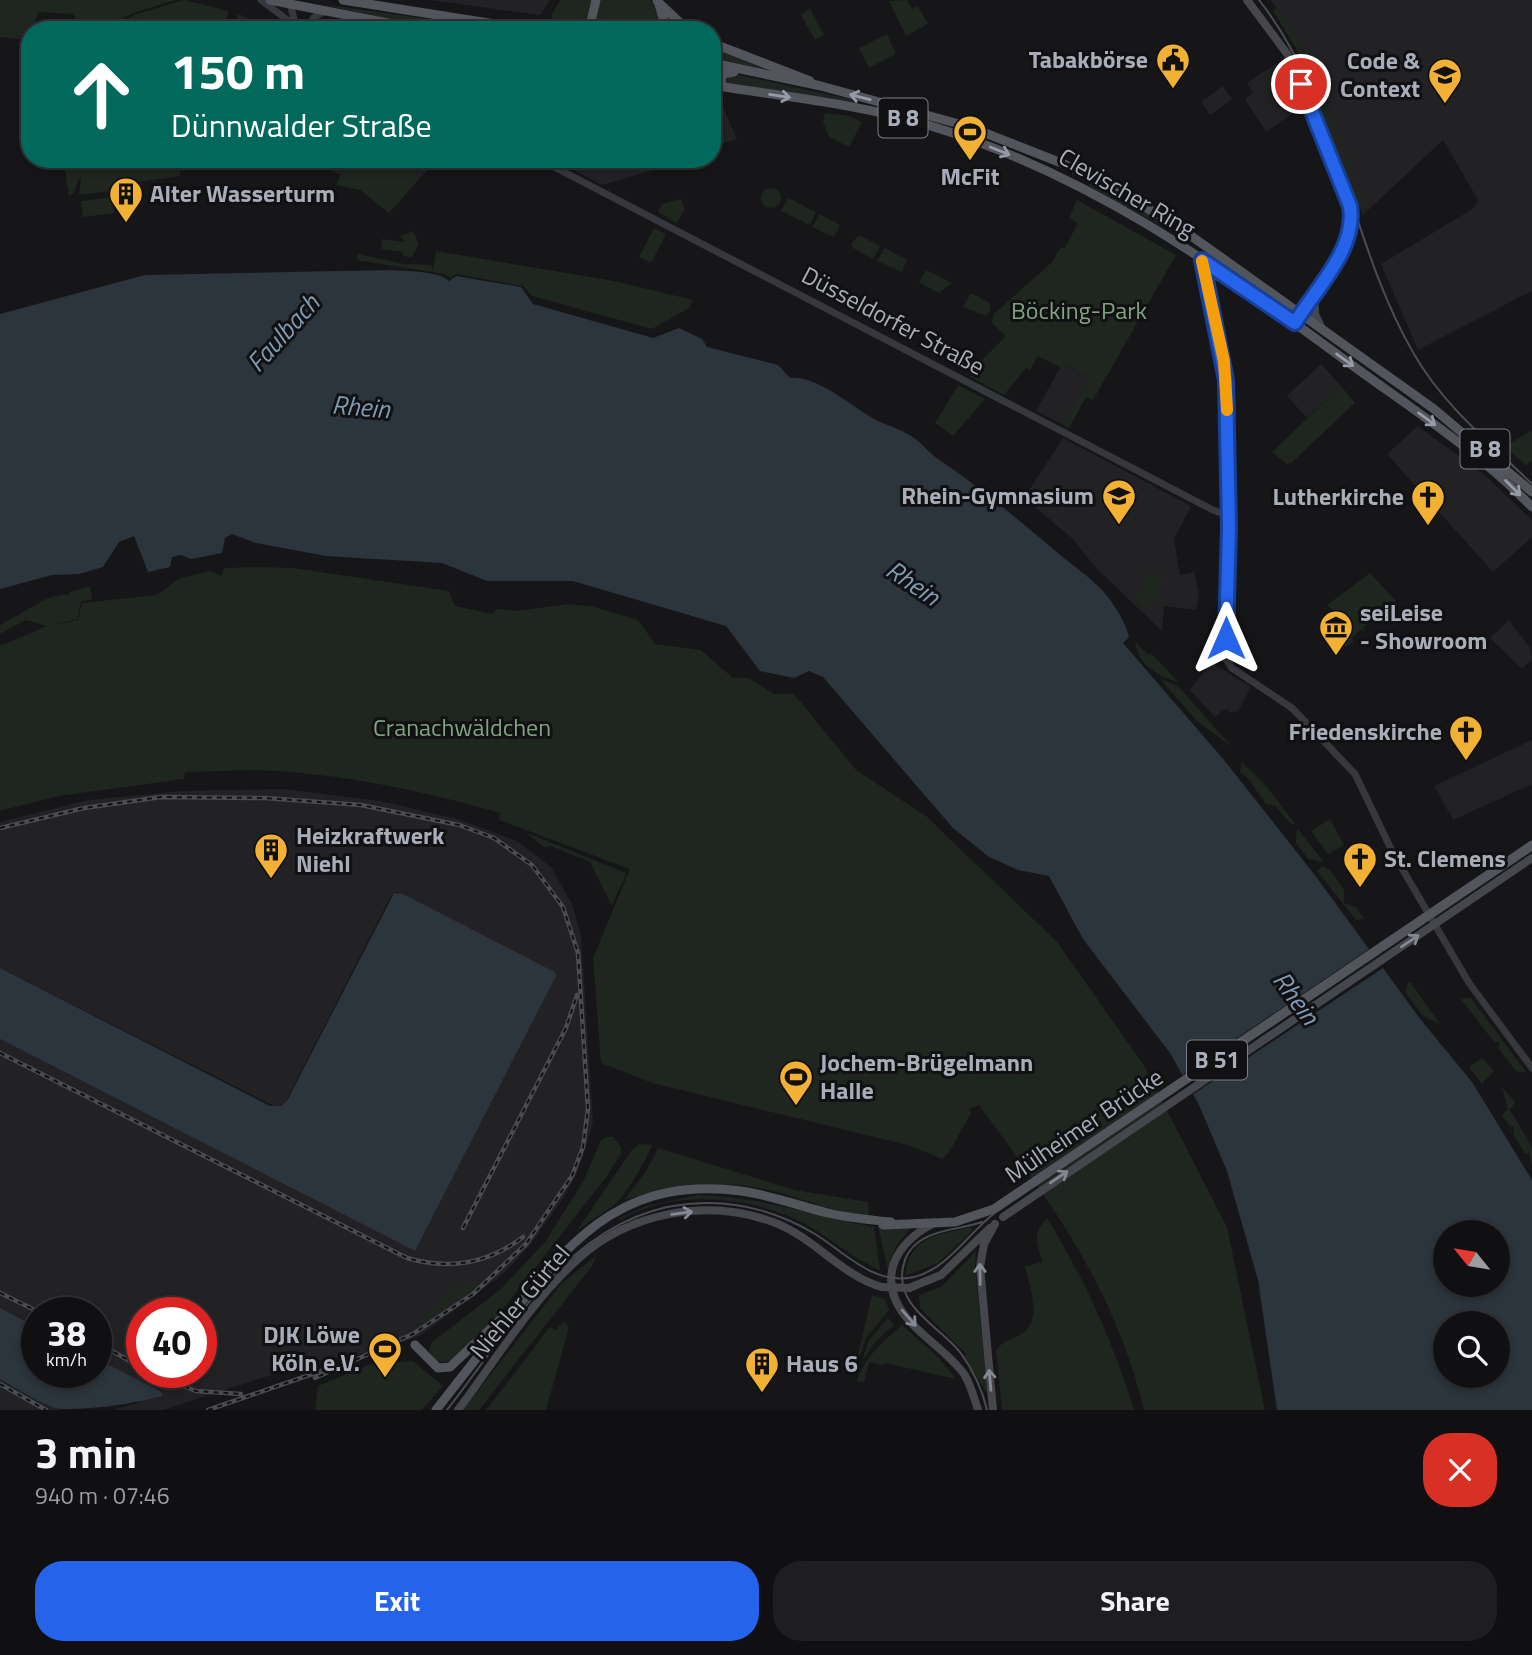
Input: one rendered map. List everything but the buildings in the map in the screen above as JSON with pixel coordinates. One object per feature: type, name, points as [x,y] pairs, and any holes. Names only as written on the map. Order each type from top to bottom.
[{"type":"main road","points":[[270,0],[380,21]]},
{"type":"main road","points":[[343,0],[476,21]]},
{"type":"main road","points":[[591,21],[596,0]]},
{"type":"main road","points":[[657,0],[664,21]]},
{"type":"main road","points":[[657,0],[679,21]]},
{"type":"main road","points":[[1247,0],[1288,55],[1350,206],[1351,227],[1347,241],[1295,323]]},
{"type":"main road","name":"Clevischer Ring","points":[[721,47],[821,86]]},
{"type":"main road","name":"Clevischer Ring","points":[[721,66],[821,86],[970,127],[1064,164],[1162,217],[1301,313],[1467,434],[1532,492]]},
{"type":"main road","name":"B 8","points":[[721,77],[724,73],[743,71]]},
{"type":"main road","name":"Clevischer Ring","points":[[721,87],[877,112],[931,126],[1044,168],[1164,232],[1295,323],[1463,445],[1532,507]]},
{"type":"main road","points":[[1164,232],[1169,227],[1187,234]]},
{"type":"main road","points":[[1199,243],[1202,260]]},
{"type":"main road","points":[[1314,293],[1315,314],[1322,329]]},
{"type":"main road","name":"Mülheimer Brücke","points":[[971,1216],[1014,1194],[1532,844]]},
{"type":"main road","name":"Mülheimer Brücke","points":[[883,1225],[955,1222],[994,1209],[1532,844]]},
{"type":"main road","name":"Mülheimer Brücke","points":[[988,1232],[1003,1217],[1532,858]]},
{"type":"main road","name":"Niehler Gürtel","points":[[438,1410],[559,1254],[603,1221],[627,1208],[670,1192],[720,1189],[765,1195],[827,1213],[883,1225]]},
{"type":"main road","name":"Niehler Gürtel","points":[[458,1410],[560,1278],[593,1248],[617,1233],[652,1218],[713,1210],[747,1215],[800,1235],[858,1277],[882,1287],[909,1288],[941,1275],[988,1232]]},
{"type":"main road","name":"Niehler Gürtel","points":[[869,1222],[910,1223],[971,1216]]},
{"type":"main road","name":"Niehler Gürtel","points":[[438,1410],[561,1256],[603,1221]]},
{"type":"main road","name":"B 51","points":[[932,1224],[914,1234],[896,1256],[891,1279],[893,1291],[906,1318],[966,1376],[978,1410]]},
{"type":"main road","name":"B 51","points":[[988,1232],[980,1267],[993,1410]]},
{"type":"main road","points":[[415,1345],[438,1368],[450,1367],[525,1297]]},
{"type":"street","points":[[261,0],[287,21]]},
{"type":"street","points":[[290,2],[294,21]]},
{"type":"street","points":[[312,21],[326,10]]},
{"type":"street","name":"Düsseldorfer Straße","points":[[556,168],[1229,516]]},
{"type":"street","points":[[1202,260],[1224,361],[1229,516],[1225,653],[1228,664],[1292,708],[1355,774],[1392,853],[1477,996],[1532,1069]]},
{"type":"shaded area","points":[[430,0],[550,0],[540,15]]},
{"type":"shaded area","points":[[1271,0],[1532,0],[1532,291],[1418,350],[1381,264],[1474,208],[1478,200],[1443,140],[1366,212],[1303,50]]},
{"type":"shaded area","points":[[238,14],[257,21],[236,21]]},
{"type":"shaded area","points":[[1280,61],[1299,109],[1266,132],[1245,99],[1253,93],[1247,83]]},
{"type":"shaded area","points":[[1223,86],[1232,99],[1210,115],[1201,102]]},
{"type":"shaded area","points":[[721,103],[737,139],[721,144]]},
{"type":"shaded area","points":[[326,168],[344,168],[340,175]]},
{"type":"shaded area","points":[[404,168],[430,168],[421,177]]},
{"type":"shaded area","points":[[570,168],[660,168],[602,185]]},
{"type":"shaded area","points":[[1062,364],[1089,378],[1063,425],[1036,411]]},
{"type":"shaded area","points":[[1321,364],[1341,386],[1307,418],[1287,396]]},
{"type":"shaded area","points":[[1418,426],[1487,477],[1532,520],[1532,537],[1493,572],[1387,454]]},
{"type":"shaded area","name":"Rhein-Gymnasium","points":[[1063,438],[1191,506],[1174,539],[1180,575],[1194,572],[1199,594],[1196,610],[1164,606],[1162,631],[1096,568],[1073,539],[1024,498]]},
{"type":"shaded area","points":[[1509,620],[1531,649],[1532,659],[1522,669],[1490,638]]},
{"type":"shaded area","points":[[1211,662],[1251,687],[1238,711],[1231,713],[1227,709],[1215,717],[1190,690]]},
{"type":"shaded area","points":[[1532,740],[1532,784],[1453,820],[1434,786]]},
{"type":"shaded area","points":[[284,789],[380,801],[457,819],[517,841],[551,867],[572,904],[581,936],[593,1121],[588,1140],[578,1171],[564,1197],[531,1244],[504,1273],[420,1336],[363,1354],[314,1361],[163,1410],[113,1410],[162,1396],[154,1388],[217,1388],[217,1297],[126,1297],[126,1373],[112,1366],[112,1297],[21,1297],[21,1319],[0,1308],[0,1039],[415,1251],[555,977],[555,972],[397,892],[391,896],[285,1103],[276,1107],[0,968],[0,822],[88,800],[183,791]]},
{"type":"shaded area","points":[[0,1379],[17,1388],[61,1410],[0,1410]]},
{"type":"green space","points":[[0,0],[175,0],[133,13],[119,21],[76,21],[73,14],[39,12],[35,21],[21,21],[21,39],[0,37]]},
{"type":"green space","points":[[184,0],[229,11],[225,21],[124,21],[134,15]]},
{"type":"green space","points":[[560,0],[592,0],[586,21],[553,21],[551,16]]},
{"type":"green space","points":[[600,0],[651,0],[661,21],[596,21]]},
{"type":"green space","points":[[907,0],[912,9],[918,6],[928,24],[906,36],[889,1]]},
{"type":"green space","points":[[314,3],[443,21],[400,21]]},
{"type":"green space","points":[[1276,7],[1303,50],[1363,201],[1363,215],[1296,48],[1273,11]]},
{"type":"green space","points":[[810,8],[824,35],[815,40],[801,15]]},
{"type":"green space","points":[[887,34],[896,54],[869,68],[859,48]]},
{"type":"green space","points":[[721,50],[793,77],[721,62]]},
{"type":"green space","points":[[734,74],[854,100],[853,104],[723,83],[723,77]]},
{"type":"green space","points":[[825,113],[849,116],[862,122],[849,147],[829,137],[823,121]]},
{"type":"green space","points":[[64,168],[181,168],[179,176],[132,183],[132,188],[79,195],[79,178],[74,193],[69,196]]},
{"type":"green space","points":[[344,168],[404,168],[421,177],[389,213],[360,190],[336,185]]},
{"type":"green space","points":[[1089,180],[1167,224],[1161,226],[1089,186]]},
{"type":"green space","points":[[767,188],[775,188],[781,198],[775,208],[767,208],[761,202],[761,194]]},
{"type":"green space","points":[[112,197],[114,213],[83,217],[81,201]]},
{"type":"green space","points":[[788,198],[816,212],[810,225],[781,211]]},
{"type":"green space","points":[[681,199],[685,209],[677,223],[658,212],[662,204]]},
{"type":"green space","name":"Böcking-Park","points":[[1077,200],[1176,255],[1093,400],[1086,397],[1069,428],[1063,425],[1089,378],[1063,364],[1060,367],[1038,356],[1030,370],[1026,368],[1004,395],[970,377],[974,368],[1006,336],[992,323],[994,314],[1052,262],[1061,247],[1065,248],[1078,223],[1069,218]]},
{"type":"green space","points":[[820,214],[840,225],[834,237],[812,227]]},
{"type":"green space","points":[[654,228],[666,234],[651,263],[639,257]]},
{"type":"green space","points":[[413,231],[419,244],[412,257],[403,256],[403,252],[381,249],[382,239],[405,242],[401,236]]},
{"type":"green space","points":[[859,235],[880,246],[873,259],[853,248],[851,244]]},
{"type":"green space","points":[[885,248],[907,260],[902,272],[877,261]]},
{"type":"green space","points":[[436,251],[614,281],[693,300],[689,308],[652,329],[532,296],[523,286],[456,274],[451,278],[444,274],[357,260],[358,254],[403,264],[431,265],[433,271]]},
{"type":"green space","points":[[926,270],[952,283],[939,293],[919,282]]},
{"type":"green space","points":[[971,293],[990,303],[986,316],[963,307]]},
{"type":"green space","points":[[958,385],[985,399],[953,436],[935,423]]},
{"type":"green space","points":[[1341,386],[1355,403],[1290,464],[1272,452]]},
{"type":"green space","points":[[1532,431],[1532,460],[1526,465],[1504,446]]},
{"type":"green space","name":"Cranachwäldchen","points":[[225,568],[293,568],[449,591],[455,606],[492,614],[497,609],[517,611],[569,604],[594,607],[638,620],[655,644],[701,650],[733,678],[748,678],[774,694],[794,694],[856,770],[926,816],[1057,942],[1143,1064],[1227,1227],[1265,1410],[1144,1410],[1116,1324],[1078,1248],[979,1105],[969,1109],[971,1113],[950,1151],[942,1159],[908,1145],[652,1083],[601,1063],[593,958],[630,869],[499,820],[500,813],[390,786],[305,773],[254,770],[185,772],[184,779],[58,796],[0,811],[0,646],[47,626],[26,620],[0,634],[0,625],[48,598],[65,594],[67,596],[70,592],[90,586],[92,599],[81,602],[77,619],[52,625],[78,620],[82,603],[157,595],[178,579],[210,571],[221,576]]},
{"type":"green space","points":[[1150,572],[1165,580],[1150,609],[1135,601]]},
{"type":"green space","points":[[1370,573],[1396,601],[1389,608],[1383,608],[1380,611],[1385,612],[1375,623],[1372,620],[1363,628],[1365,631],[1360,630],[1352,638],[1354,642],[1342,649],[1325,629],[1337,614],[1327,605]]},
{"type":"green space","points":[[1135,641],[1147,654],[1151,653],[1178,682],[1144,663]]},
{"type":"green space","points":[[1160,679],[1178,686],[1232,747],[1197,721]]},
{"type":"green space","points":[[1242,762],[1268,788],[1295,824],[1291,824],[1275,806],[1266,804],[1247,777],[1240,772]]},
{"type":"green space","points":[[1330,819],[1344,845],[1328,854],[1311,831]]},
{"type":"green space","points":[[1297,828],[1323,861],[1308,859],[1296,843]]},
{"type":"green space","points":[[527,833],[626,873],[612,906],[590,862],[551,846],[544,847]]},
{"type":"green space","points":[[1322,866],[1329,869],[1344,890],[1344,903],[1356,907],[1364,919],[1356,920],[1317,871]]},
{"type":"green space","points":[[1408,982],[1440,1024],[1423,1016],[1405,992]]},
{"type":"green space","points":[[1471,998],[1527,1073],[1516,1071],[1498,1048],[1500,1042],[1494,1042],[1461,999]]},
{"type":"green space","points":[[1482,1058],[1494,1071],[1482,1084],[1469,1067]]},
{"type":"green space","points":[[1502,1087],[1515,1102],[1510,1110],[1532,1147],[1532,1166],[1529,1152],[1525,1154],[1513,1134],[1514,1126],[1510,1127],[1502,1115],[1508,1109]]},
{"type":"green space","points":[[606,1137],[613,1137],[621,1147],[621,1154],[607,1176],[499,1314],[452,1361],[438,1362],[429,1352],[431,1343],[501,1289],[545,1242],[583,1182],[600,1142]]},
{"type":"green space","points":[[640,1144],[652,1145],[618,1202],[576,1232],[631,1151]]},
{"type":"green space","points":[[658,1148],[795,1190],[868,1202],[869,1216],[831,1209],[769,1190],[732,1185],[677,1188],[624,1200],[646,1171]]},
{"type":"green space","points":[[698,1195],[744,1199],[874,1227],[880,1270],[861,1261],[807,1225],[763,1207],[739,1202],[689,1200],[665,1203],[621,1220],[619,1218],[646,1206]]},
{"type":"green space","points":[[1047,1218],[1097,1311],[1134,1410],[1002,1410],[996,1350],[1020,1335],[1031,1322],[1032,1293],[1025,1266],[1043,1262],[1037,1234]]},
{"type":"green space","points":[[878,1226],[911,1228],[896,1246],[888,1271]]},
{"type":"green space","points":[[970,1227],[973,1230],[938,1263],[905,1276],[912,1253],[919,1245],[936,1235]]},
{"type":"green space","points":[[976,1251],[975,1268],[988,1395],[964,1356],[966,1354],[920,1308],[919,1295],[941,1287]]},
{"type":"green space","points":[[597,1255],[592,1266],[479,1410],[463,1410],[561,1284]]},
{"type":"green space","points":[[467,1283],[479,1285],[418,1328],[424,1314],[443,1302],[445,1294]]},
{"type":"green space","points":[[872,1295],[885,1299],[889,1310],[866,1338],[852,1380]]},
{"type":"green space","points":[[888,1318],[894,1325],[877,1340],[862,1361],[869,1340]]},
{"type":"green space","points":[[564,1321],[569,1327],[546,1410],[486,1410],[550,1327],[556,1330]]},
{"type":"green space","points":[[902,1325],[938,1357],[956,1379],[869,1362],[864,1382],[857,1381],[870,1357]]},
{"type":"green space","name":"DJK Löwe Köln e.V.","points":[[413,1361],[443,1386],[422,1410],[315,1410],[318,1386],[371,1364]]},
{"type":"water","points":[[380,270],[429,273],[449,281],[456,276],[521,287],[533,304],[653,338],[679,328],[702,339],[707,347],[778,365],[790,378],[800,378],[822,386],[874,419],[917,440],[1103,591],[1119,613],[1127,631],[1129,637],[1123,643],[1224,760],[1314,874],[1421,1020],[1472,1082],[1532,1180],[1532,1410],[1277,1410],[1258,1280],[1227,1171],[1199,1105],[1170,1053],[1083,939],[1049,876],[1018,870],[989,857],[953,828],[823,677],[809,671],[794,678],[760,671],[726,626],[573,581],[487,581],[442,563],[326,556],[256,543],[232,534],[225,538],[222,553],[191,559],[181,555],[172,557],[170,567],[148,572],[134,536],[119,542],[103,567],[79,574],[52,575],[0,589],[0,314],[145,275]]},
{"type":"water","points":[[394,893],[403,894],[555,972],[556,976],[415,1251],[0,1039],[0,968],[270,1106],[281,1106],[288,1099]]},
{"type":"water","points":[[0,1308],[21,1319],[21,1388],[112,1388],[112,1366],[126,1373],[126,1388],[154,1388],[163,1396],[111,1406],[59,1409],[0,1379]]},
{"type":"pier","points":[[1372,947],[1386,966],[1189,1097],[1178,1078]]},
{"type":"tram line","points":[[1259,0],[1286,40],[1308,83],[1374,266],[1392,311],[1414,354],[1453,407],[1532,484]]},
{"type":"tram line","points":[[447,1410],[498,1341],[554,1274],[586,1246],[621,1224],[661,1209],[705,1203],[748,1207],[776,1215],[802,1227],[861,1266],[886,1277],[900,1279],[926,1273],[948,1258],[996,1212],[1532,850]]},
{"type":"tram line","points":[[982,1222],[934,1234],[917,1243],[905,1259],[902,1281],[912,1305],[965,1359],[980,1387],[987,1410]]},
{"type":"railway","points":[[0,828],[84,808],[161,797],[265,798],[361,805],[459,825],[494,838],[532,865],[563,907],[578,953],[588,1109],[583,1147],[572,1176],[526,1244],[473,1294],[413,1334],[315,1378]]},
{"type":"railway","points":[[463,1228],[566,1028],[577,995]]},
{"type":"railway","points":[[0,1053],[407,1258],[438,1264],[467,1262],[496,1253],[523,1237]]},
{"type":"railway","points":[[0,1293],[21,1303]]},
{"type":"railway","points":[[112,1351],[126,1359]]},
{"type":"railway","points":[[208,1410],[324,1370]]},
{"type":"railway","points":[[0,1384],[46,1410]]},
{"type":"railway","points":[[188,1388],[196,1391],[241,1394]]},
{"type":"slow traffic","points":[[1202,261],[1224,361],[1227,410]]},
{"type":"place","name":"Tabakbörse","points":[[1173,90]]},
{"type":"place","name":"Code & Context","points":[[1445,105]]},
{"type":"place","name":"McFit","points":[[970,162]]},
{"type":"place","name":"Alter Wasserturm","points":[[126,224]]},
{"type":"place","name":"Rhein-Gymnasium","points":[[1119,526]]},
{"type":"place","name":"Lutherkirche","points":[[1428,527]]},
{"type":"place","name":"seiLeise - Showroom","points":[[1336,657]]},
{"type":"place","name":"Friedenskirche","points":[[1466,762]]},
{"type":"place","name":"Heizkraftwerk Niehl","points":[[271,880]]},
{"type":"place","name":"St. Clemens","points":[[1360,889]]},
{"type":"place","name":"Jochem-Brügelmann Halle","points":[[796,1107]]},
{"type":"place","name":"DJK Löwe Köln e.V.","points":[[385,1379]]},
{"type":"place","name":"Haus 6","points":[[762,1394]]},
{"type":"route","points":[[1226,638],[1229,549],[1226,380],[1202,260],[1295,323],[1345,246],[1351,227],[1350,206],[1301,84]]},
{"type":"water label","name":"Faulbach","points":[[283,333]]},
{"type":"water label","name":"Rhein","points":[[361,407]]},
{"type":"water label","name":"Rhein","points":[[913,583]]},
{"type":"water label","name":"Rhein","points":[[1296,998]]}]
